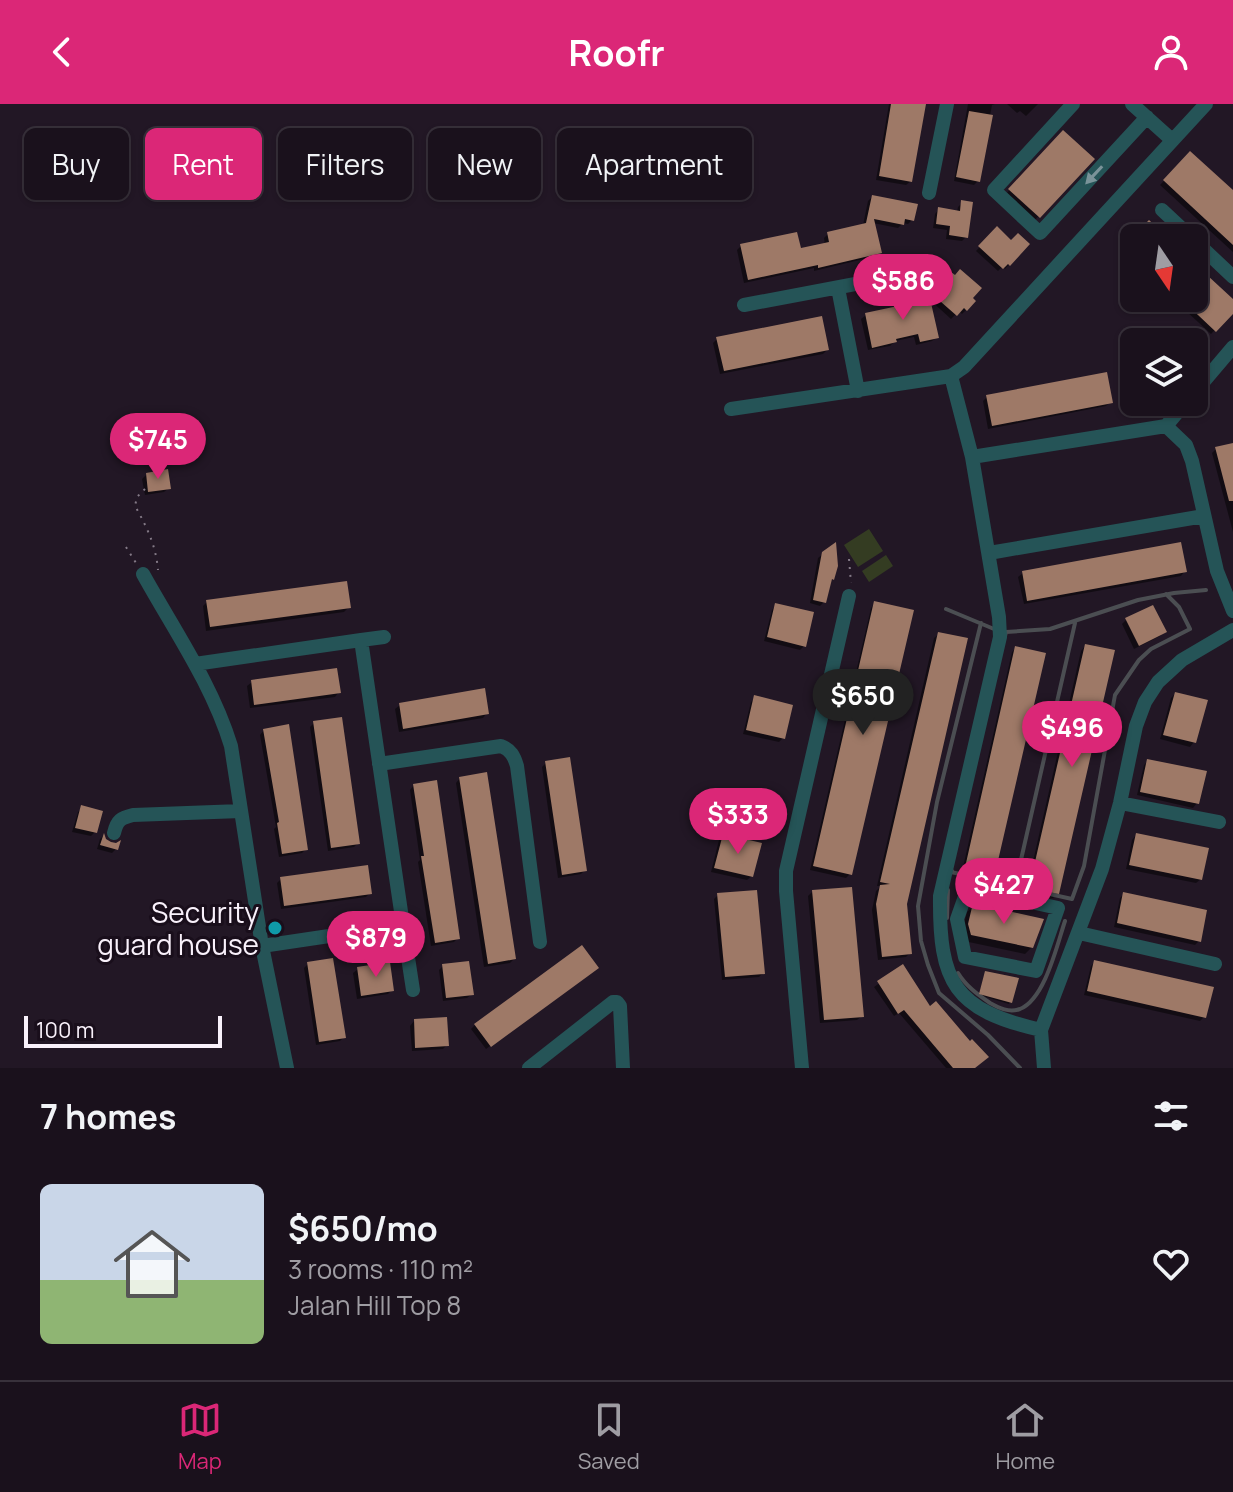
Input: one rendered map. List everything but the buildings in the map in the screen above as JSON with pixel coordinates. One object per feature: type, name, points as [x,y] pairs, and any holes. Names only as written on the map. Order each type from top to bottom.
[{"type":"street","points":[[929,193],[947,104]]},
{"type":"street","points":[[1073,104],[994,190],[1040,233],[1147,117]]},
{"type":"street","points":[[1132,104],[1172,140]]},
{"type":"street","points":[[731,409],[951,376],[964,367],[1206,104]]},
{"type":"street","points":[[1162,210],[1177,224]]},
{"type":"street","points":[[1208,253],[1233,277]]},
{"type":"street","points":[[744,305],[887,278]]},
{"type":"street","points":[[838,288],[858,391]]},
{"type":"street","points":[[1208,376],[1233,347]]},
{"type":"street","points":[[951,376],[972,457],[1000,637],[940,896],[940,930],[947,966],[954,984],[964,997],[985,1013],[1041,1030]]},
{"type":"street","points":[[972,457],[1166,426],[1174,416]]},
{"type":"street","points":[[1166,426],[1186,445],[1192,461],[1217,571],[1233,611]]},
{"type":"street","points":[[989,553],[1204,516]]},
{"type":"street","points":[[145,579],[195,664],[224,722],[231,746],[262,946],[287,1068]]},
{"type":"street","points":[[802,1068],[786,871],[849,596]]},
{"type":"street","points":[[1044,1068],[1041,1030],[1102,869],[1136,726],[1145,702],[1158,682],[1182,660],[1233,630]]},
{"type":"street","points":[[195,664],[384,637]]},
{"type":"street","points":[[361,640],[413,990]]},
{"type":"street","points":[[379,764],[501,746],[509,750],[517,766],[540,942]]},
{"type":"street","points":[[1120,803],[1219,822]]},
{"type":"street","points":[[114,833],[121,818],[133,815],[241,811]]},
{"type":"street","points":[[965,957],[957,919],[968,888],[1085,916]]},
{"type":"street","points":[[947,966],[965,957],[1036,971],[1058,908]]},
{"type":"street","points":[[262,946],[403,925]]},
{"type":"street","points":[[1079,933],[1215,964]]},
{"type":"street","points":[[529,1068],[613,1002],[617,1002],[620,1006],[621,1068]]},
{"type":"path","points":[[126,547],[145,579],[154,578],[158,569],[156,553],[135,506],[137,497],[145,489]]},
{"type":"path","points":[[849,559],[852,578],[849,596]]},
{"type":"green space","points":[[869,529],[883,551],[858,567],[844,545]]},
{"type":"green space","points":[[886,555],[893,566],[869,582],[862,571]]},
{"type":"waterway","points":[[1005,636],[1006,632],[1050,629],[1138,600],[1206,590]]},
{"type":"waterway","points":[[1072,899],[1084,866],[1115,695],[1139,660],[1151,649],[1190,629],[1179,607],[1166,594]]},
{"type":"waterway","points":[[946,609],[994,629]]},
{"type":"waterway","points":[[981,623],[937,802],[918,906],[921,941],[939,993],[988,1035],[1020,1068]]},
{"type":"waterway","points":[[1015,886],[1075,623]]},
{"type":"waterway","points":[[952,871],[1072,899]]},
{"type":"waterway","points":[[947,918],[948,890]]},
{"type":"waterway","points":[[958,973],[972,990],[990,1003],[1008,1010],[1020,1009],[1029,1003],[1043,983],[1065,921]]},
{"type":"place","name":"Security guard house","points":[[275,928]]}]
